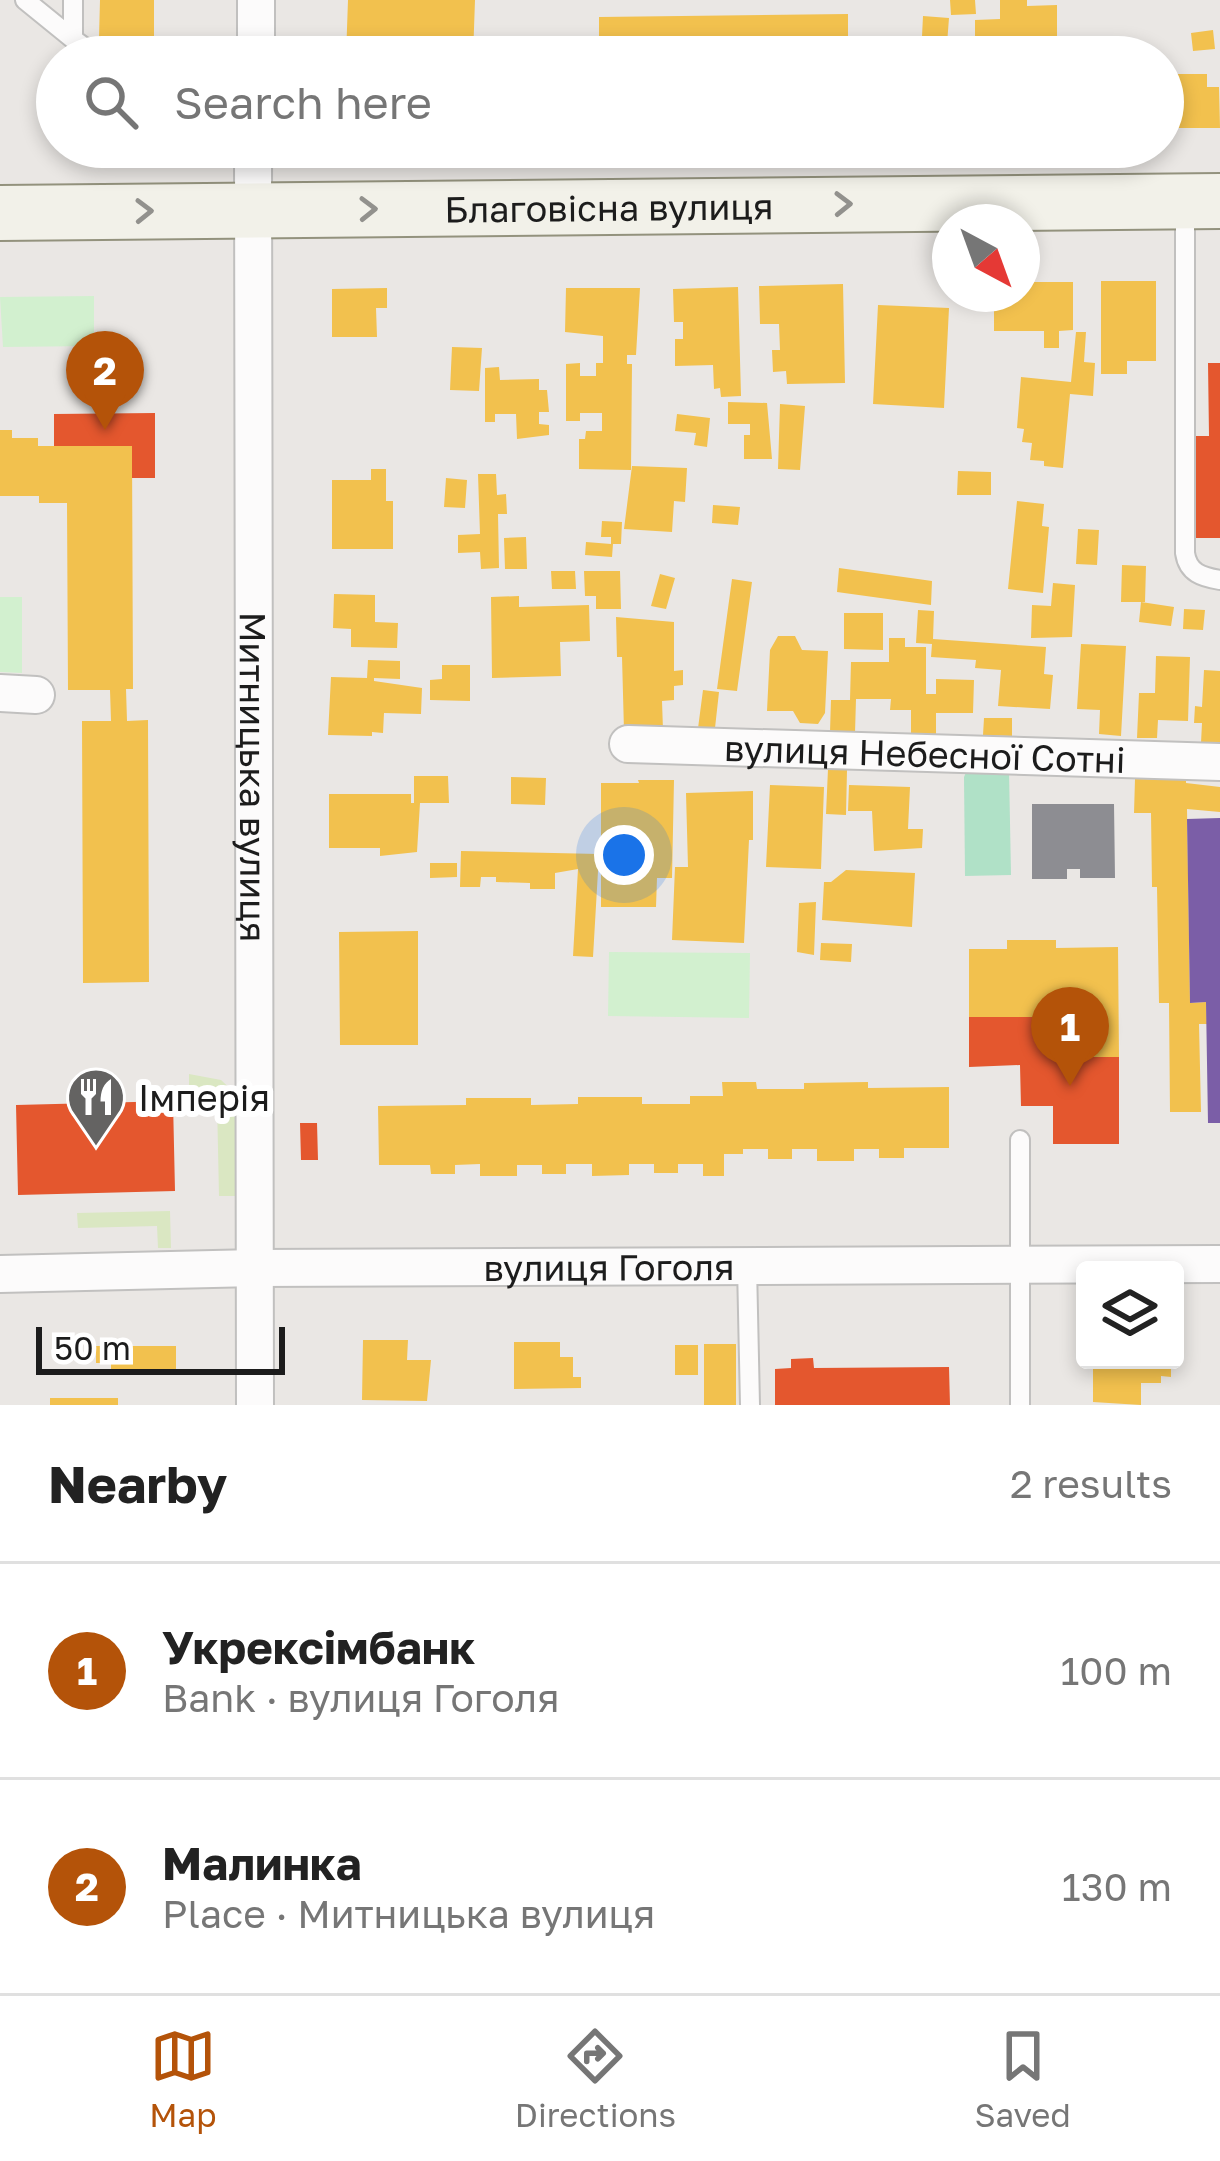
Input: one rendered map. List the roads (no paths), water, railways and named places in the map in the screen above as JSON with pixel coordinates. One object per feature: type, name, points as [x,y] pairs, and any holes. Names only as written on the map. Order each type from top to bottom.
[{"type":"main road","name":"Благовісна вулиця","points":[[0,213],[1203,202]]},
{"type":"street","points":[[256,0],[256,36]]},
{"type":"street","name":"Митницька вулиця","points":[[252,168],[255,1405]]},
{"type":"street","name":"вулиця Небесної Сотні","points":[[628,745],[1220,762]]},
{"type":"street","name":"вулиця Гоголя","points":[[0,1274],[256,1268],[1220,1264]]},
{"type":"lane","points":[[25,0],[69,36]]},
{"type":"lane","points":[[73,0],[73,36]]},
{"type":"lane","points":[[1203,202],[1185,553],[1190,569],[1220,580]]},
{"type":"lane","points":[[1020,1140],[1020,1405]]},
{"type":"lane","points":[[747,1266],[749,1405]]},
{"type":"place","name":"Малинка","points":[[105,430]]},
{"type":"place","name":"Укрексімбанк","points":[[1070,1086]]},
{"type":"place","name":"Імперія","points":[[96,1148]]}]
